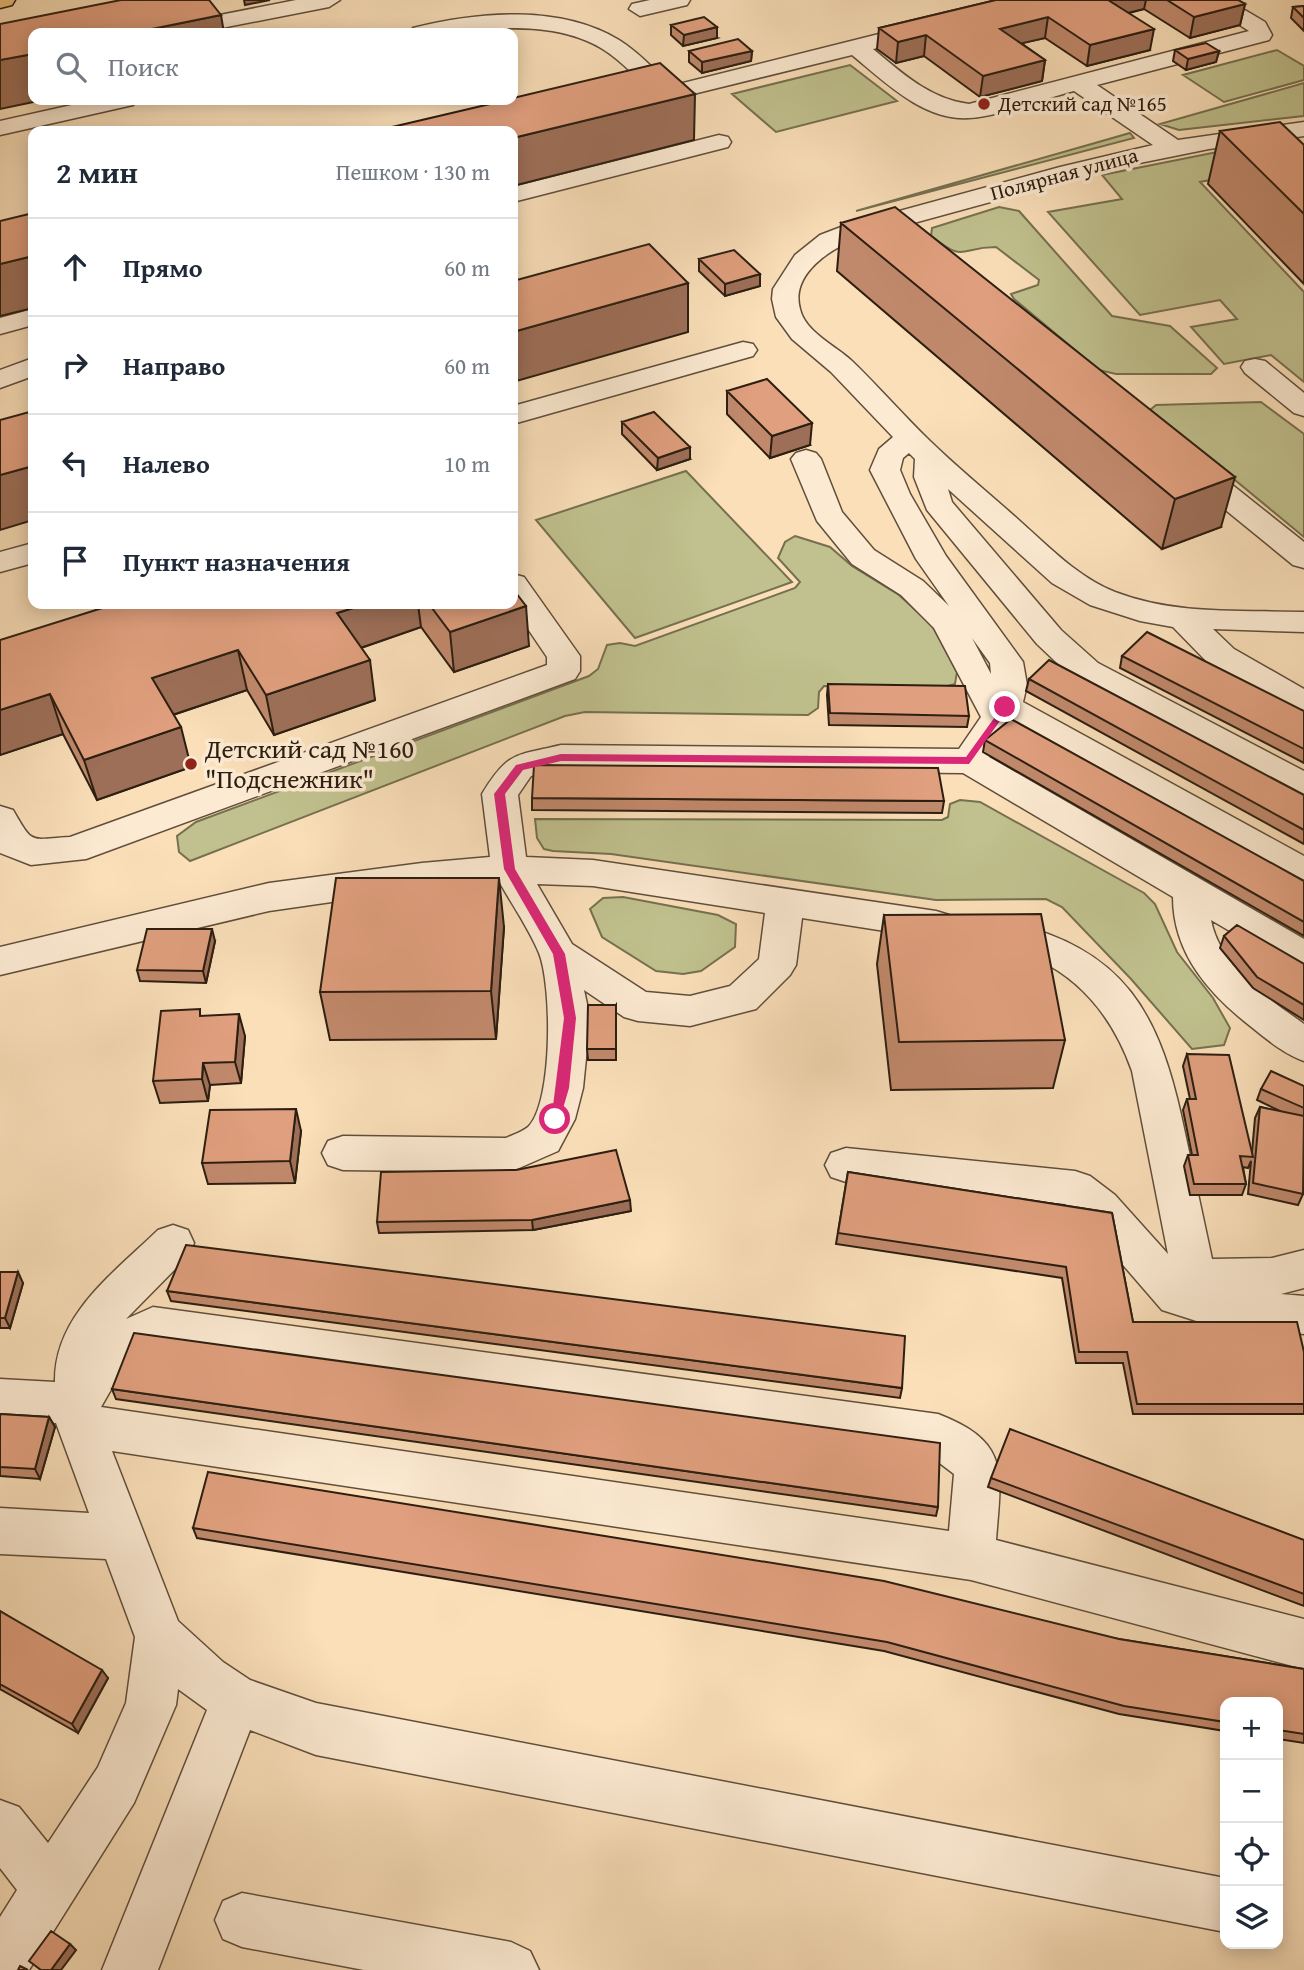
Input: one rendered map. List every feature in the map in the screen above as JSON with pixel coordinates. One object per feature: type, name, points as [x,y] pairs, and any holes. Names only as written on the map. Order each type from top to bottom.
[{"type":"street","points":[[189,28],[329,0]]},
{"type":"street","points":[[438,28],[495,0]]},
{"type":"street","points":[[640,9],[679,0]]},
{"type":"street","points":[[856,47],[925,100],[953,110],[969,111],[1261,35],[1262,32],[1257,27],[1212,0]]},
{"type":"street","points":[[461,28],[499,23],[548,24],[587,33],[611,44],[670,97],[644,103]]},
{"type":"street","points":[[667,94],[896,37]]},
{"type":"street","points":[[1077,82],[1172,147]]},
{"type":"street","points":[[44,126],[109,105]]},
{"type":"street","name":"Полярная улица","points":[[920,448],[839,364],[800,330],[786,310],[786,293],[791,277],[830,241],[900,232],[1076,168],[1172,147],[1304,129]]},
{"type":"street","points":[[5,138],[28,131]]},
{"type":"street","points":[[1254,134],[1280,158]]},
{"type":"street","points":[[518,194],[719,142]]},
{"type":"street","points":[[0,326],[28,318]]},
{"type":"street","points":[[518,414],[743,350]]},
{"type":"street","points":[[1255,367],[1304,407]]},
{"type":"street","points":[[0,380],[28,368]]},
{"type":"street","points":[[920,448],[1062,576],[1101,598],[1140,611],[1183,618],[1300,624]]},
{"type":"street","points":[[920,448],[889,455],[885,470],[895,494],[932,559],[1006,662],[1010,685],[1001,712],[969,761]]},
{"type":"street","points":[[920,448],[938,504],[1049,637],[1086,671],[1304,786]]},
{"type":"street","points":[[1168,449],[1304,558]]},
{"type":"street","points":[[806,460],[828,514],[863,557],[912,588],[947,622],[1001,712],[1304,872]]},
{"type":"street","points":[[0,562],[28,554]]},
{"type":"street","points":[[0,819],[11,843],[31,852],[72,850],[563,671],[564,656],[518,591]]},
{"type":"street","points":[[1183,618],[1222,657],[1304,704]]},
{"type":"street","points":[[343,1153],[510,1155],[543,1139],[555,1119],[563,1088],[570,1018],[559,954],[510,869],[500,794],[519,767],[561,757],[969,761],[1304,957]]},
{"type":"street","points":[[0,961],[46,953],[269,897],[422,876],[510,869],[593,873],[1016,937],[1067,955],[1105,989],[1127,1014],[1143,1042],[1152,1071],[1194,1278]]},
{"type":"street","points":[[1191,891],[1192,926],[1204,955],[1241,998],[1304,1045]]},
{"type":"street","points":[[559,954],[638,1006],[690,1011],[742,998],[777,965],[785,902]]},
{"type":"street","points":[[846,1165],[1074,1188],[1100,1208],[1177,1297],[1209,1306],[1304,1315]]},
{"type":"street","points":[[173,1243],[96,1319],[77,1357],[77,1414],[160,1637],[205,1680],[236,1700],[316,1729],[1220,1904]]},
{"type":"street","points":[[1152,1269],[1194,1278],[1272,1277],[1304,1269]]},
{"type":"street","points":[[77,1414],[113,1346],[153,1327],[937,1435],[968,1454],[978,1472],[971,1557]]},
{"type":"street","points":[[0,1400],[971,1557],[1304,1644]]},
{"type":"street","points":[[0,1531],[123,1537]]},
{"type":"street","points":[[0,1966],[48,1887],[116,1785],[151,1705],[160,1637]]},
{"type":"street","points":[[130,1970],[236,1700]]},
{"type":"street","points":[[0,1826],[48,1887]]},
{"type":"street","points":[[242,1920],[458,1965],[511,1970]]},
{"type":"green space","points":[[1277,50],[1304,66],[1304,80],[1224,102],[1183,75]]},
{"type":"green space","points":[[850,65],[897,101],[776,132],[732,94]]},
{"type":"green space","points":[[1304,83],[1304,116],[1179,130],[1160,124]]},
{"type":"green space","points":[[1130,133],[1134,138],[856,211],[1095,143]]},
{"type":"green space","points":[[1222,151],[1249,173],[1200,182],[1304,292],[1304,382],[1271,355],[1224,364],[1191,327],[1237,319],[1220,300],[1140,315],[1048,212],[1122,199],[1102,175]]},
{"type":"green space","points":[[999,207],[1019,211],[1112,316],[1170,326],[1217,368],[1211,374],[1116,374],[1099,370],[1014,299],[1011,294],[1038,285],[1039,280],[996,247],[957,252],[931,236],[932,228]]},
{"type":"green space","points":[[1261,402],[1304,434],[1304,537],[1150,410],[1156,405]]},
{"type":"green space","points":[[686,471],[792,582],[635,638],[536,520]]},
{"type":"green space","points":[[795,536],[830,547],[852,566],[899,595],[932,625],[957,672],[955,684],[940,688],[824,686],[819,692],[818,708],[808,715],[585,712],[565,716],[190,861],[179,852],[177,836],[196,822],[589,676],[598,669],[607,645],[620,643],[635,646],[795,588],[800,582],[778,558],[785,542]]},
{"type":"green space","points":[[960,800],[980,802],[1144,893],[1155,904],[1177,952],[1213,998],[1230,1028],[1224,1045],[1192,1049],[1131,979],[1062,907],[1046,899],[936,900],[611,854],[553,851],[544,849],[537,838],[535,819],[942,820],[948,817],[950,804]]},
{"type":"green space","points":[[623,897],[718,915],[736,924],[735,947],[701,971],[683,974],[656,971],[602,937],[590,909],[603,898]]},
{"type":"building","points":[[121,0],[209,0],[221,15],[157,28],[28,28],[28,55],[0,60],[0,24]]},
{"type":"building","points":[[996,0],[1108,0],[1154,29],[1090,45],[1048,17],[1000,29],[1045,60],[983,76],[926,35],[898,42],[879,28]]},
{"type":"building","points":[[1167,0],[1238,0],[1245,4],[1194,17]]},
{"type":"building","points":[[1304,6],[1304,18],[1293,7]]},
{"type":"building","points":[[704,17],[717,27],[684,35],[671,25]]},
{"type":"building","points":[[738,39],[752,51],[702,62],[689,51]]},
{"type":"building","points":[[1206,43],[1219,51],[1188,59],[1175,50]]},
{"type":"building","points":[[660,63],[695,94],[518,137],[518,126],[396,126],[486,105],[518,105],[518,97]]},
{"type":"building","points":[[1280,122],[1304,145],[1304,214],[1220,131]]},
{"type":"building","points":[[895,207],[1235,477],[1175,499],[841,223]]},
{"type":"building","points":[[28,214],[28,257],[0,264],[0,221]]},
{"type":"building","points":[[649,244],[688,283],[518,331],[518,280]]},
{"type":"building","points":[[734,250],[760,274],[725,284],[699,259]]},
{"type":"building","points":[[767,379],[812,423],[772,436],[727,391]]},
{"type":"building","points":[[28,412],[28,467],[0,475],[0,420]]},
{"type":"building","points":[[654,412],[690,447],[658,458],[622,422]]},
{"type":"building","points":[[518,596],[526,606],[518,609]]},
{"type":"building","points":[[99,609],[350,609],[337,613],[370,660],[266,695],[238,650],[152,678],[181,727],[84,760],[50,694],[0,710],[0,640]]},
{"type":"building","points":[[433,609],[517,609],[450,632]]},
{"type":"building","points":[[1147,632],[1304,711],[1304,749],[1122,656]]},
{"type":"building","points":[[1049,660],[1304,795],[1304,830],[1029,679]]},
{"type":"building","points":[[828,684],[965,686],[969,716],[830,713]]},
{"type":"building","points":[[1011,719],[1304,881],[1304,922],[985,740]]},
{"type":"building","points":[[534,765],[938,768],[944,801],[532,798]]},
{"type":"building","points":[[336,878],[499,878],[491,991],[320,992]]},
{"type":"building","points":[[1041,914],[1065,1040],[899,1042],[884,915]]},
{"type":"building","points":[[1237,925],[1304,964],[1304,1005],[1257,977],[1224,936]]},
{"type":"building","points":[[147,929],[212,929],[203,971],[137,970]]},
{"type":"building","points":[[588,1005],[616,1005],[616,1049],[587,1049]]},
{"type":"building","points":[[200,1009],[200,1016],[239,1014],[235,1062],[203,1063],[202,1079],[153,1081],[161,1011]]},
{"type":"building","points":[[1187,1054],[1229,1055],[1253,1157],[1240,1156],[1246,1184],[1194,1184],[1188,1155],[1198,1155],[1187,1099],[1196,1099]]},
{"type":"building","points":[[1271,1071],[1304,1086],[1304,1108],[1261,1089]]},
{"type":"building","points":[[1260,1107],[1304,1116],[1303,1194],[1253,1183]]},
{"type":"building","points":[[296,1109],[290,1161],[202,1163],[210,1110]]},
{"type":"building","points":[[616,1150],[630,1200],[532,1220],[377,1222],[381,1172],[516,1170]]},
{"type":"building","points":[[848,1172],[1112,1213],[1133,1322],[1297,1322],[1304,1352],[1304,1404],[1137,1404],[1127,1352],[1079,1352],[1066,1267],[838,1233]]},
{"type":"building","points":[[186,1245],[905,1336],[902,1388],[167,1291]]},
{"type":"building","points":[[0,1272],[18,1272],[5,1318],[0,1318]]},
{"type":"building","points":[[134,1333],[940,1443],[938,1507],[112,1389]]},
{"type":"building","points":[[0,1414],[49,1417],[35,1469],[0,1467]]},
{"type":"building","points":[[1010,1429],[1304,1540],[1304,1594],[991,1478]]},
{"type":"building","points":[[208,1472],[884,1581],[1119,1639],[1304,1669],[1304,1734],[1283,1731],[1283,1697],[1220,1697],[1220,1721],[1124,1706],[887,1642],[193,1528]]},
{"type":"building","points":[[0,1611],[102,1670],[72,1724],[0,1684]]},
{"type":"building","points":[[51,1931],[70,1944],[51,1970],[41,1970],[29,1961]]},
{"type":"place","name":"Детский сад №165","points":[[984,104]]},
{"type":"place","name":"Детский сад №160 \"Подснежник\"","points":[[191,764]]},
{"type":"route","points":[[555,1119],[563,1088],[570,1018],[559,954],[510,869],[500,794],[519,767],[561,757],[969,761],[1005,707]]}]
